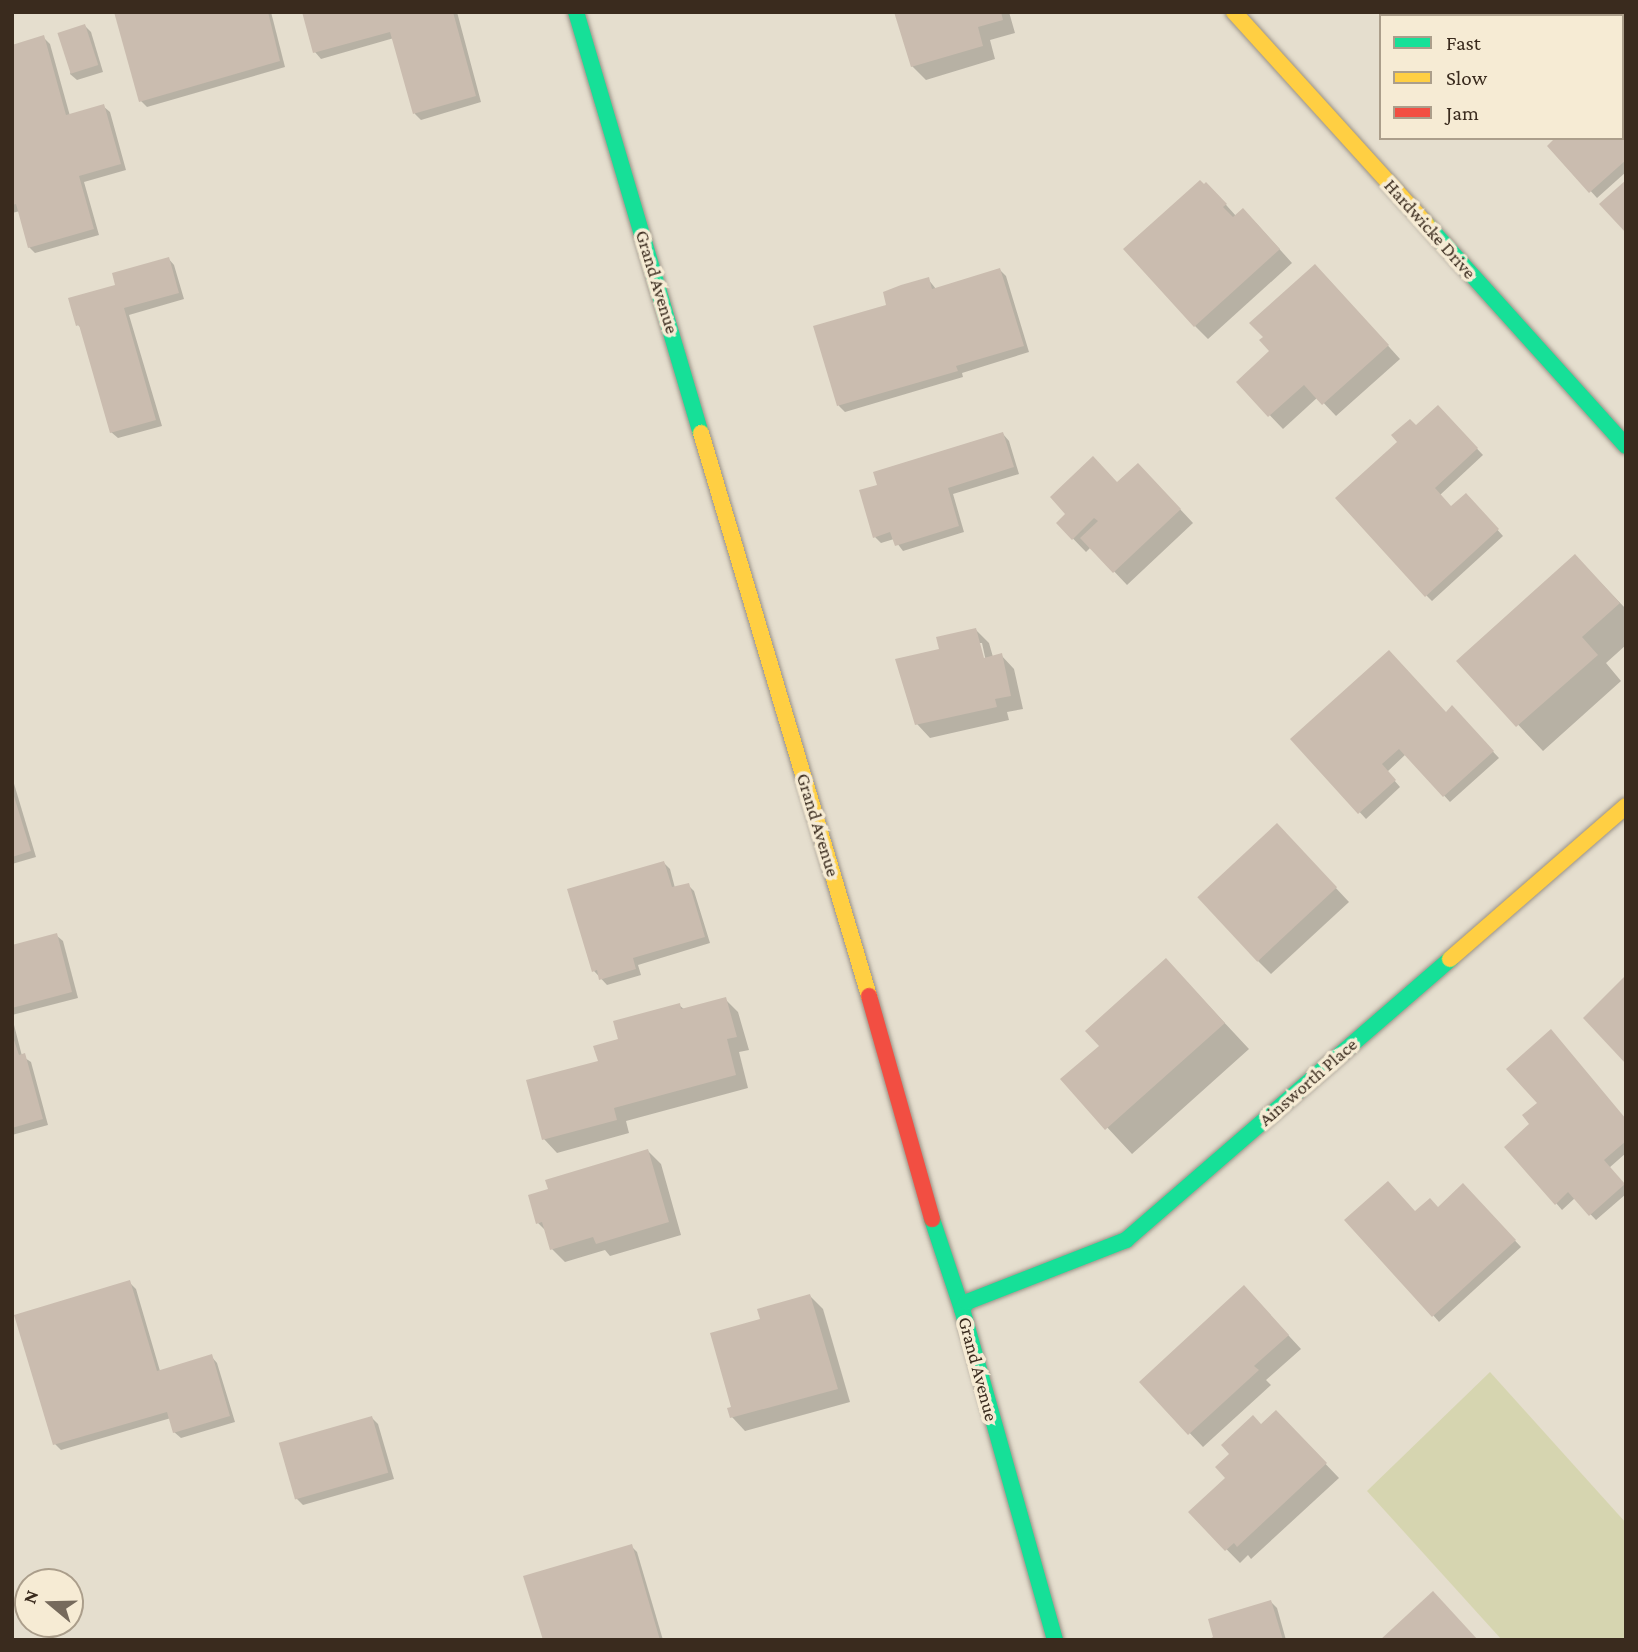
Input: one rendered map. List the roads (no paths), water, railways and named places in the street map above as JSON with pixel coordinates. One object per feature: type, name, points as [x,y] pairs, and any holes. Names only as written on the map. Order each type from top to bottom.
[{"type":"street","name":"Grand Avenue","points":[[576,12],[897,1086],[936,1233],[962,1309],[1055,1640]]},
{"type":"street","name":"Hardwicke Drive","points":[[1234,12],[1626,446]]},
{"type":"street","name":"Ainsworth Place","points":[[962,1309],[967,1302],[1126,1240],[1626,806]]}]
